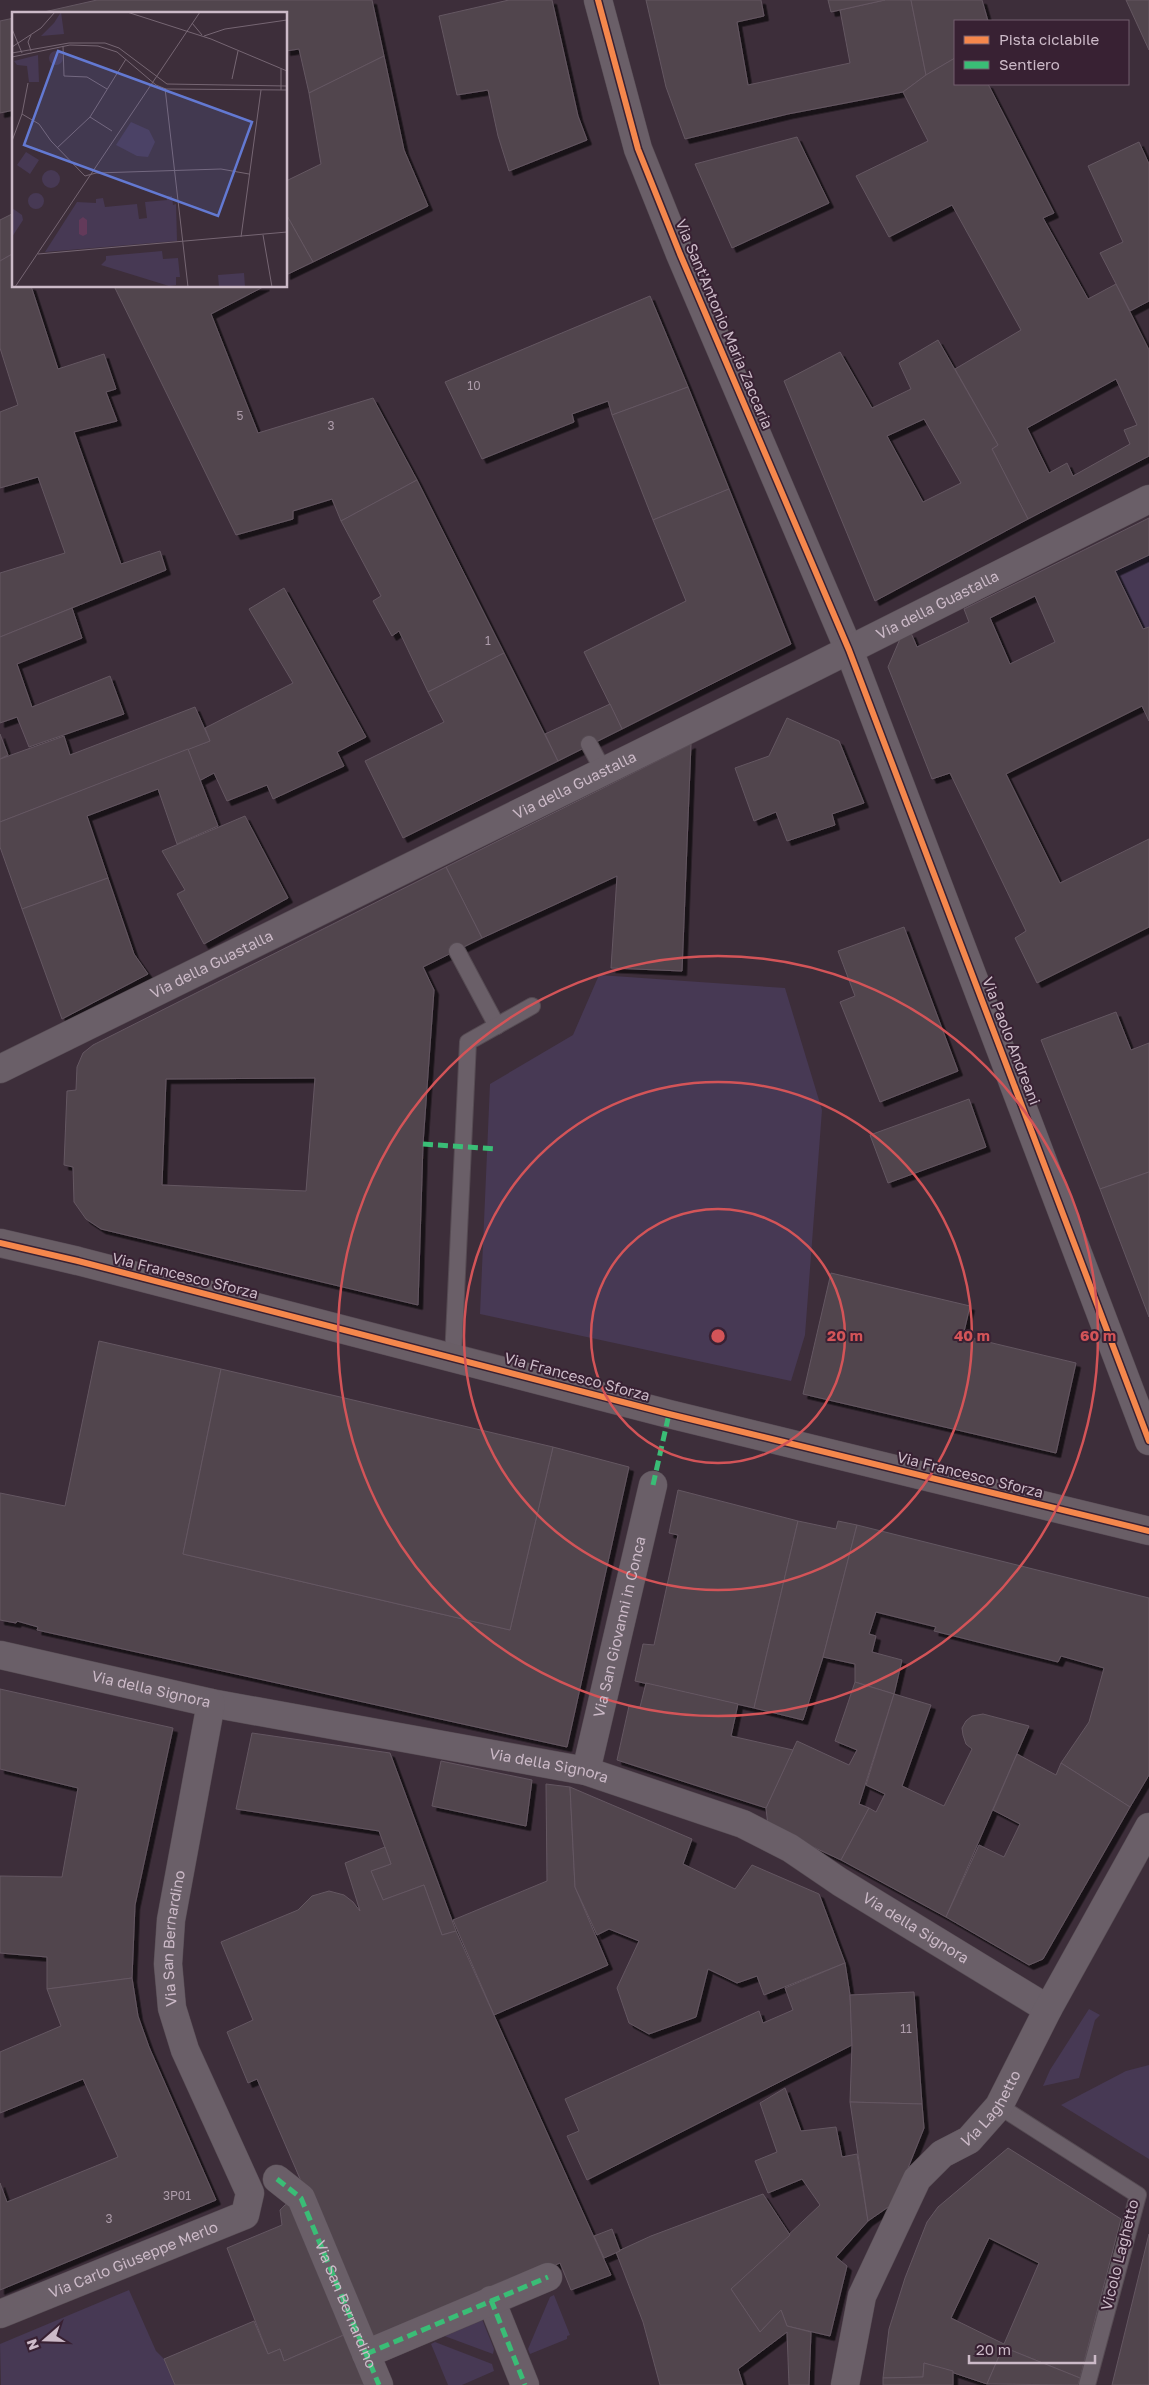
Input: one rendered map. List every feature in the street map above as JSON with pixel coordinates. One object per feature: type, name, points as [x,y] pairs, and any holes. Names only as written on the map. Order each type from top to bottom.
[{"type":"street","name":"Via Sant'Antonio Maria Zaccaria","points":[[598,0],[638,149],[684,263],[849,650]]},
{"type":"street","name":"Via della Guastalla","points":[[0,1069],[416,873],[603,770],[849,650],[1149,499]]},
{"type":"street","name":"Via Paolo Andreani","points":[[849,650],[1149,1441]]},
{"type":"street","name":"Via Francesco Sforza","points":[[0,1243],[679,1416],[1149,1532]]},
{"type":"street","name":"Via San Giovanni in Conca","points":[[586,1771],[653,1485]]},
{"type":"street","name":"Via della Signora","points":[[0,1655],[211,1703],[586,1771],[743,1824],[790,1848],[840,1882],[1048,2009]]},
{"type":"street","name":"Via San Bernardino","points":[[211,1703],[171,1920],[168,1964],[172,2008],[185,2050],[250,2193]]},
{"type":"street","name":"Via Laghetto","points":[[845,2385],[862,2296],[917,2179],[942,2154],[969,2140],[999,2106],[1048,2009],[1149,1828]]},
{"type":"street","name":"Via San Bernardino","points":[[276,2179],[301,2198],[379,2385]]},
{"type":"street","name":"Via Carlo Giuseppe Merlo","points":[[0,2314],[234,2221],[245,2215],[250,2193]]},
{"type":"street","points":[[366,2354],[548,2277]]},
{"type":"street","points":[[491,2300],[525,2385]]},
{"type":"lane","points":[[589,744],[603,770]]},
{"type":"lane","points":[[457,951],[497,1026]]},
{"type":"lane","points":[[452,1358],[468,1042],[532,1006]]},
{"type":"lane","name":"Vicolo Laghetto","points":[[999,2106],[1138,2195],[1087,2385]]},
{"type":"shaded area","points":[[1149,555],[1149,627],[1143,629],[1115,571]]},
{"type":"shaded area","points":[[599,975],[785,988],[822,1110],[805,1335],[791,1381],[480,1314],[490,1084],[573,1035]]},
{"type":"shaded area","points":[[1089,2009],[1100,2015],[1095,2020],[1079,2078],[1043,2086],[1050,2070]]},
{"type":"shaded area","points":[[1149,2065],[1149,2159],[1061,2105],[1126,2071]]},
{"type":"shaded area","points":[[129,2290],[156,2351],[164,2359],[175,2385],[1,2385],[0,2344]]},
{"type":"shaded area","points":[[554,2295],[570,2335],[567,2336],[567,2339],[530,2354],[528,2349],[550,2297]]},
{"type":"shaded area","points":[[482,2319],[494,2349],[493,2354],[439,2334]]},
{"type":"shaded area","points":[[435,2342],[492,2364],[494,2371],[462,2385],[448,2385],[431,2344]]},
{"type":"building","points":[[97,0],[372,0],[384,56],[309,93],[299,49],[288,51],[288,12],[44,12]]},
{"type":"building","points":[[509,0],[552,0],[578,116],[587,140],[509,171],[498,136],[488,90],[457,95],[439,16]]},
{"type":"building","points":[[646,0],[761,0],[764,16],[737,22],[748,85],[850,63],[840,10],[885,0],[911,0],[926,75],[903,92],[788,114],[685,139],[666,87]]},
{"type":"building","points":[[828,0],[885,0],[831,12]]},
{"type":"building","points":[[911,0],[982,0],[988,20],[954,20],[954,59],[926,75]]},
{"type":"building","points":[[1126,0],[1149,0],[1149,50]]},
{"type":"building","points":[[12,18],[12,110],[0,113],[0,21]]},
{"type":"building","points":[[384,56],[404,150],[428,206],[313,262],[288,218],[288,180],[321,164],[309,93]]},
{"type":"building","points":[[954,59],[954,85],[989,85],[1054,213],[1043,218],[1088,299],[1116,284],[1149,350],[1149,456],[1028,519],[992,449],[998,445],[955,369],[1021,330],[952,205],[889,237],[856,176],[928,141],[903,92],[926,75]],"holes":[[[1116,379],[1137,425],[1124,430],[1130,444],[1073,476],[1067,463],[1049,473],[1027,428]]]},
{"type":"building","points":[[797,137],[829,203],[732,248],[695,164]]},
{"type":"building","points":[[1139,142],[1149,164],[1149,301],[1130,311],[1100,253],[1123,242],[1088,166]]},
{"type":"building","points":[[12,214],[12,254],[0,261],[0,220]]},
{"type":"building","points":[[288,218],[313,262],[288,274]]},
{"type":"building","points":[[12,254],[12,288],[32,288],[58,369],[104,354],[116,389],[106,392],[117,421],[74,432],[121,564],[160,551],[166,570],[0,637],[0,573],[65,553],[38,477],[0,488],[0,412],[18,405],[0,348],[0,261]]},
{"type":"building","points":[[115,288],[261,288],[211,314],[258,433],[373,398],[417,480],[341,521],[332,499],[293,511],[293,519],[236,535]]},
{"type":"building","points":[[650,296],[688,387],[612,415],[608,401],[572,414],[574,422],[482,459],[445,382]]},
{"type":"building","points":[[938,340],[998,445],[992,449],[1028,519],[875,601],[784,381],[840,352],[872,408],[911,389],[899,363]],"holes":[[[924,419],[961,483],[923,502],[887,436]]]},
{"type":"building","points":[[688,387],[729,489],[653,520],[612,415]]},
{"type":"building","points":[[417,480],[504,653],[428,692],[399,631],[392,636],[373,601],[381,596],[341,521]]},
{"type":"building","points":[[729,489],[791,644],[622,729],[584,652],[686,601],[653,520]]},
{"type":"building","points":[[1149,518],[1149,555],[1115,571],[1143,629],[1149,627],[1149,721],[1142,706],[1006,774],[1060,883],[1149,839],[1149,927],[1037,983],[1015,938],[1026,931],[950,773],[932,779],[888,667],[900,639],[911,633],[917,647],[969,622],[964,609]],"holes":[[[1035,596],[1055,642],[1010,664],[990,618]]]},
{"type":"building","points":[[284,588],[366,737],[337,752],[344,766],[273,799],[267,785],[227,801],[214,773],[199,781],[188,749],[210,741],[205,728],[293,683],[249,609]]},
{"type":"building","points":[[72,608],[82,638],[17,664],[32,707],[110,676],[124,714],[29,747],[17,717],[0,723],[0,637]]},
{"type":"building","points":[[504,653],[558,761],[403,838],[365,761],[444,722],[428,692]]},
{"type":"building","points":[[610,704],[622,729],[558,761],[545,734]]},
{"type":"building","points":[[195,707],[210,741],[0,822],[0,759],[64,736],[70,755]]},
{"type":"building","points":[[787,718],[839,741],[864,803],[832,814],[835,825],[787,841],[776,812],[754,821],[735,768],[769,756]]},
{"type":"building","points":[[0,734],[8,755],[0,759]]},
{"type":"building","points":[[691,744],[682,971],[611,968],[617,876],[482,938],[446,867]]},
{"type":"building","points":[[188,749],[218,826],[177,844],[158,789],[87,816],[108,878],[22,909],[0,847],[0,822]]},
{"type":"building","points":[[245,816],[288,898],[204,944],[177,894],[185,890],[162,851]]},
{"type":"building","points":[[446,867],[482,938],[423,967],[434,990],[423,1144],[418,1305],[101,1229],[86,1219],[74,1202],[73,1167],[64,1165],[67,1091],[76,1090],[77,1067],[83,1053],[93,1045]],"holes":[[[315,1078],[306,1191],[162,1185],[166,1079]]]},
{"type":"building","points":[[108,878],[134,954],[148,974],[62,1019],[22,909]]},
{"type":"building","points":[[904,927],[958,1071],[880,1102],[840,1002],[855,996],[838,951]]},
{"type":"building","points":[[1116,1012],[1131,1050],[1149,1043],[1149,1172],[1100,1189],[1041,1040]]},
{"type":"building","points":[[969,1099],[986,1147],[888,1183],[870,1135]]},
{"type":"building","points":[[1149,1172],[1149,1317],[1100,1189]]},
{"type":"building","points":[[831,1273],[970,1306],[963,1336],[1076,1363],[1056,1453],[803,1394]]},
{"type":"building","points":[[99,1341],[221,1369],[183,1554],[510,1630],[553,1447],[629,1467],[567,1747],[37,1630],[38,1627],[17,1621],[16,1623],[0,1620],[0,1493],[65,1506]]},
{"type":"building","points":[[221,1369],[553,1447],[510,1630],[183,1554]]},
{"type":"building","points":[[678,1490],[798,1521],[754,1708],[635,1681],[643,1644],[654,1645],[678,1535],[669,1533]]},
{"type":"building","points":[[798,1521],[836,1529],[838,1521],[857,1525],[823,1657],[803,1720],[754,1708]]},
{"type":"building","points":[[857,1525],[1149,1598],[1149,1775],[1130,1807],[1061,1763],[1089,1722],[1104,1668],[1061,1656],[1058,1662],[934,1631],[936,1627],[876,1612],[869,1634],[876,1636],[872,1652],[902,1660],[894,1694],[855,1682],[855,1664],[823,1657]]},
{"type":"building","points":[[855,1682],[894,1694],[859,1804],[869,1808],[841,1860],[768,1826],[766,1808],[797,1741],[849,1765],[857,1750],[835,1741]]},
{"type":"building","points":[[646,1683],[738,1704],[731,1736],[793,1750],[766,1808],[617,1760],[629,1706],[640,1707]]},
{"type":"building","points":[[0,1689],[173,1728],[135,1905],[132,1978],[47,1989],[47,1957],[0,1953],[0,1876],[62,1877],[78,1788],[0,1769]]},
{"type":"building","points":[[894,1694],[931,1705],[902,1786],[944,1806],[972,1749],[966,1744],[963,1735],[962,1728],[966,1721],[972,1716],[983,1714],[1029,1726],[946,1917],[841,1860],[869,1808],[876,1812],[885,1794],[866,1785]]},
{"type":"building","points":[[252,1733],[390,1753],[456,1931],[442,1935],[424,1885],[383,1900],[371,1871],[391,1864],[379,1831],[236,1809]]},
{"type":"building","points":[[1017,1754],[1056,1775],[1061,1763],[1130,1807],[1043,1959],[1029,1965],[946,1917],[979,1845],[1004,1857],[1020,1824],[993,1810]]},
{"type":"building","points":[[441,1761],[532,1780],[526,1826],[432,1806]]},
{"type":"building","points":[[546,1784],[570,1787],[575,1887],[608,1965],[494,2015],[453,1920],[547,1881]]},
{"type":"building","points":[[570,1787],[692,1839],[683,1864],[735,1889],[752,1865],[819,1894],[845,1963],[764,1995],[757,1976],[737,1983],[708,1969],[696,2017],[649,2034],[629,2023],[617,1988],[639,1941],[609,1929],[597,1935],[575,1887]]},
{"type":"building","points":[[385,1847],[391,1864],[371,1871],[383,1900],[424,1885],[442,1935],[456,1931],[611,2275],[571,2290],[560,2263],[375,2343],[307,2195],[257,2079],[248,2083],[227,2032],[253,2020],[221,1942],[298,1910],[312,1896],[329,1891],[344,1895],[360,1911],[345,1863]]},
{"type":"building","points":[[845,1963],[850,1995],[852,2045],[587,2180],[567,2136],[579,2131],[565,2099],[759,2011],[763,2023],[793,2010],[785,1988]]},
{"type":"building","points":[[132,1978],[138,2016],[149,2047],[216,2200],[0,2290],[0,2183],[7,2202],[118,2157],[83,2079],[0,2113],[0,2052],[61,2026],[47,1989]]},
{"type":"building","points":[[914,1992],[922,2104],[850,2102],[852,2045],[850,1995]]},
{"type":"building","points":[[785,2088],[801,2131],[836,2127],[842,2157],[857,2154],[868,2221],[836,2257],[847,2266],[830,2336],[787,2326],[781,2310],[760,2332],[731,2289],[820,2205],[802,2179],[768,2193],[755,2161],[777,2152],[760,2103]]},
{"type":"building","points":[[850,2102],[922,2104],[924,2128],[894,2203],[868,2221]]},
{"type":"building","points":[[1008,2148],[1121,2219],[1080,2378],[1003,2347],[987,2384],[924,2363],[923,2377],[883,2378],[889,2329],[905,2278],[927,2222],[938,2207]],"holes":[[[989,2238],[1039,2263],[1004,2344],[951,2318]]]},
{"type":"building","points":[[763,2194],[790,2235],[731,2289],[760,2332],[781,2310],[787,2326],[811,2332],[809,2385],[789,2385],[787,2332],[738,2369],[743,2385],[660,2385],[643,2322],[616,2252],[651,2236]]},
{"type":"building","points":[[295,2200],[353,2331],[284,2361],[280,2349],[268,2354],[227,2248],[282,2225],[280,2210]]},
{"type":"building","points":[[612,2229],[620,2251],[604,2258],[594,2236]]},
{"type":"building","points":[[1149,2234],[1149,2385],[1112,2385]]},
{"type":"building","points":[[254,2321],[268,2354],[280,2349],[284,2361],[353,2331],[377,2385],[175,2385],[164,2359]]},
{"type":"building","points":[[1003,2347],[1080,2378],[1078,2385],[987,2384]]},
{"type":"building","points":[[924,2363],[953,2371],[953,2385],[883,2385],[883,2378],[923,2377]]},
{"type":"marked path","points":[[423,1144],[497,1149]]},
{"type":"marked path","points":[[653,1485],[669,1414]]},
{"type":"marked path","points":[[277,2179],[301,2198],[379,2385]]},
{"type":"marked path","points":[[366,2354],[548,2277]]},
{"type":"marked path","points":[[491,2300],[525,2385]]},
{"type":"cycle path","points":[[598,0],[638,149],[680,254],[849,650],[1149,1441]]},
{"type":"cycle path","points":[[0,1243],[78,1261],[669,1414],[1149,1531]]}]
